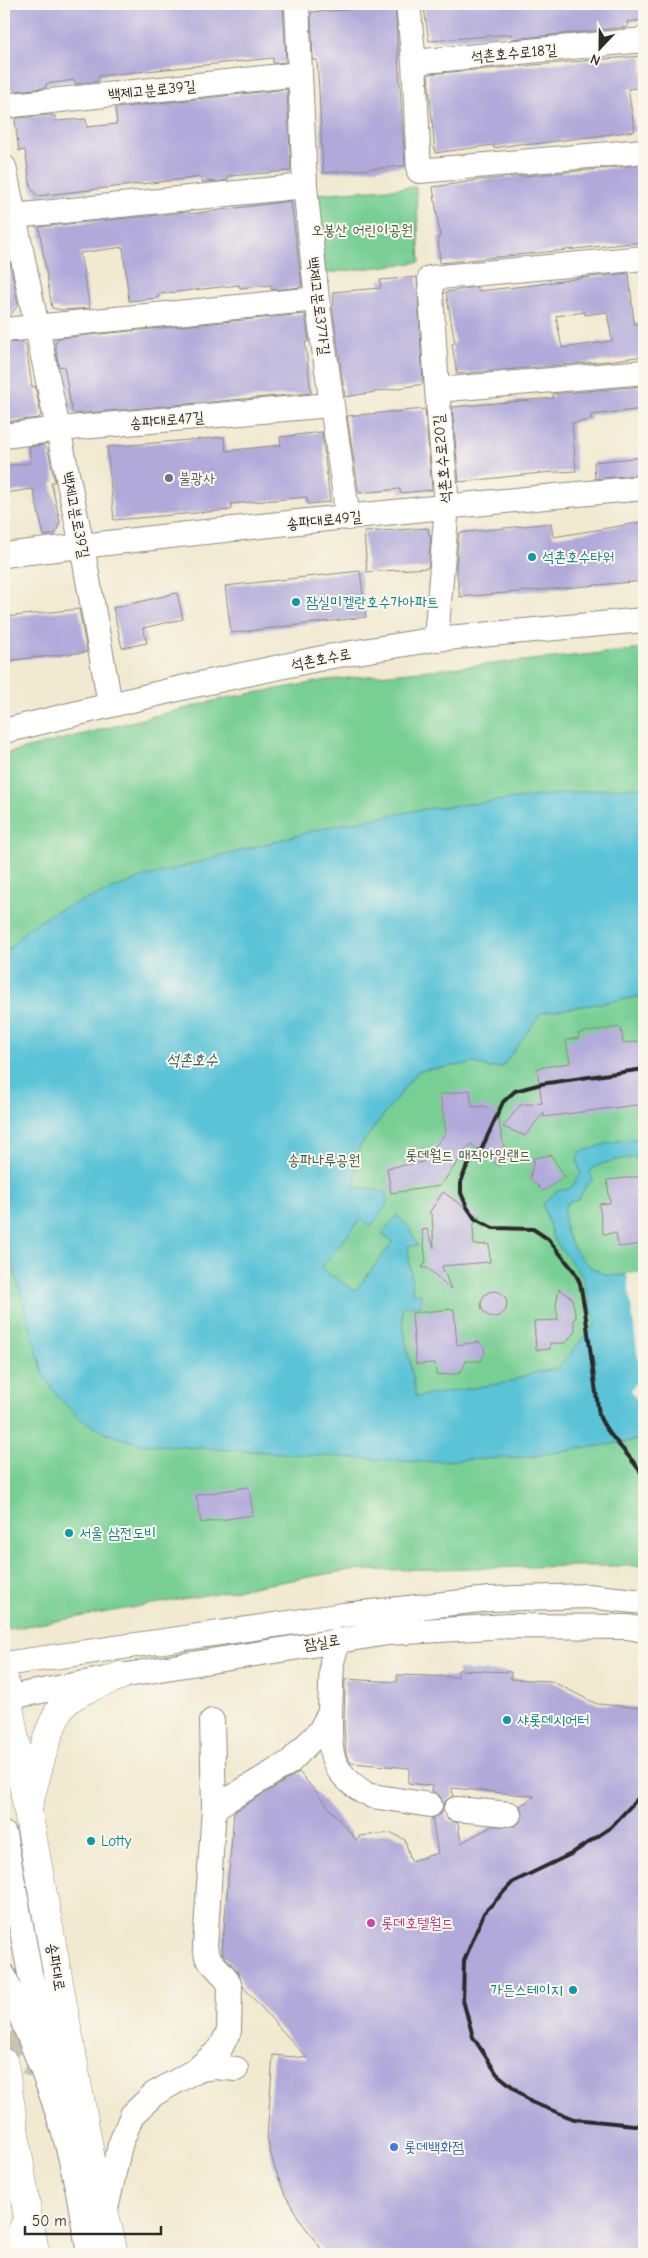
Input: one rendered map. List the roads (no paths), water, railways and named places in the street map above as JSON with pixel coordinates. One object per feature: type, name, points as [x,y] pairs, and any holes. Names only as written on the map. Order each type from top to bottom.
[{"type":"main road","points":[[28,1809],[48,1739],[55,1720],[66,1702],[86,1690],[120,1676]]},
{"type":"main road","name":"송파대로","points":[[5,1691],[94,2176],[114,2254]]},
{"type":"main road","points":[[4,2063],[28,2218],[36,2254]]},
{"type":"main road","points":[[105,2214],[128,2254]]},
{"type":"main road","points":[[11,2254],[28,2218]]},
{"type":"street","name":"백제고분로37가길","points":[[297,4],[305,186],[317,298],[348,518]]},
{"type":"street","points":[[408,4],[414,62],[419,171],[644,150]]},
{"type":"street","name":"석촌호수로18길","points":[[414,62],[644,40]]},
{"type":"street","name":"백제고분로39길","points":[[4,106],[300,74]]},
{"type":"street","name":"백제고분로39길","points":[[4,166],[10,217],[38,327],[82,546],[110,704]]},
{"type":"street","points":[[10,217],[305,186]]},
{"type":"street","name":"석촌호수로20길","points":[[436,640],[447,505],[436,390],[430,278],[644,258]]},
{"type":"street","points":[[4,330],[317,298]]},
{"type":"street","points":[[436,390],[644,372]]},
{"type":"street","name":"송파대로47길","points":[[4,436],[331,405]]},
{"type":"street","name":"송파대로49길","points":[[4,555],[348,518],[447,505],[644,488]]},
{"type":"street","name":"석촌호수로","points":[[4,731],[110,704],[327,657],[436,640],[644,620]]},
{"type":"street","name":"잠실로","points":[[4,1664],[344,1615],[490,1599],[587,1596],[644,1602]]},
{"type":"street","name":"잠실로","points":[[5,1691],[120,1676],[388,1633],[508,1626],[628,1627],[644,1630]]},
{"type":"street","points":[[338,1640],[332,1662],[330,1712],[332,1759],[352,1785],[367,1794],[430,1806]]},
{"type":"street","points":[[214,1808],[290,1762],[314,1739],[330,1712]]},
{"type":"street","points":[[105,2214],[120,2145],[132,2115],[154,2094],[196,2070],[220,2049],[229,2031],[230,1986],[208,1957],[205,1946],[214,1808],[212,1721]]},
{"type":"street","points":[[456,1808],[509,1814]]},
{"type":"street","points":[[4,1834],[30,1974],[94,2176]]},
{"type":"street","points":[[4,1872],[40,2064]]},
{"type":"street","points":[[4,1976],[40,2064],[63,2131],[84,2220],[89,2254]]},
{"type":"street","points":[[196,2070],[215,2067],[236,2069]]},
{"type":"water","name":"석촌호수","points":[[644,787],[644,996],[541,1013],[502,1067],[488,1068],[476,1063],[418,1071],[359,1147],[354,1186],[386,1192],[387,1205],[371,1226],[361,1219],[321,1268],[355,1291],[393,1242],[382,1234],[397,1215],[409,1227],[418,1246],[408,1246],[413,1294],[421,1293],[421,1305],[402,1307],[404,1330],[416,1397],[510,1382],[526,1375],[558,1368],[596,1323],[582,1276],[553,1238],[543,1204],[557,1191],[570,1189],[581,1173],[577,1160],[579,1152],[620,1140],[636,1139],[644,1141],[644,1153],[605,1163],[589,1171],[593,1180],[587,1184],[578,1199],[566,1204],[564,1214],[565,1225],[572,1246],[595,1270],[609,1275],[644,1272],[644,1439],[527,1457],[417,1462],[140,1444],[108,1434],[80,1419],[58,1397],[43,1374],[4,1232],[4,955],[6,952],[25,931],[54,912],[141,878],[327,827],[424,809],[605,789]]},
{"type":"tunnel","points":[[6,1996],[11,2026],[17,2048],[22,2057],[29,2063],[37,2066],[46,2065],[54,2060]]},
{"type":"railway","points":[[644,1069],[541,1084],[515,1091],[503,1102],[482,1148],[466,1168],[461,1182],[461,1193],[475,1219],[493,1228],[533,1229],[548,1239],[574,1271],[580,1283],[585,1311],[599,1415],[607,1430],[644,1477]]},
{"type":"railway","points":[[644,1792],[610,1828],[571,1854],[513,1882],[484,1913],[464,1961],[463,2000],[473,2037],[497,2074],[531,2102],[574,2119],[644,2126]]},
{"type":"place","name":"불광사","points":[[169,478]]},
{"type":"place","name":"석촌호수타워","points":[[532,557]]},
{"type":"place","name":"잠실미켈란호수가아파트","points":[[296,602]]},
{"type":"place","name":"서울 삼전도비","points":[[69,1533]]},
{"type":"place","name":"샤롯데시어터","points":[[507,1720]]},
{"type":"place","name":"Lotty","points":[[91,1841]]},
{"type":"place","name":"롯데호텔월드","points":[[371,1923]]},
{"type":"place","name":"가든스테이지","points":[[573,1990]]},
{"type":"place","name":"롯데백화점","points":[[394,2147]]},
{"type":"park label","name":"오봉산 어린이공원","points":[[362,230]]},
{"type":"park label","name":"롯데월드 매직아일랜드","points":[[468,1155]]},
{"type":"park label","name":"송파나루공원","points":[[324,1160]]}]
